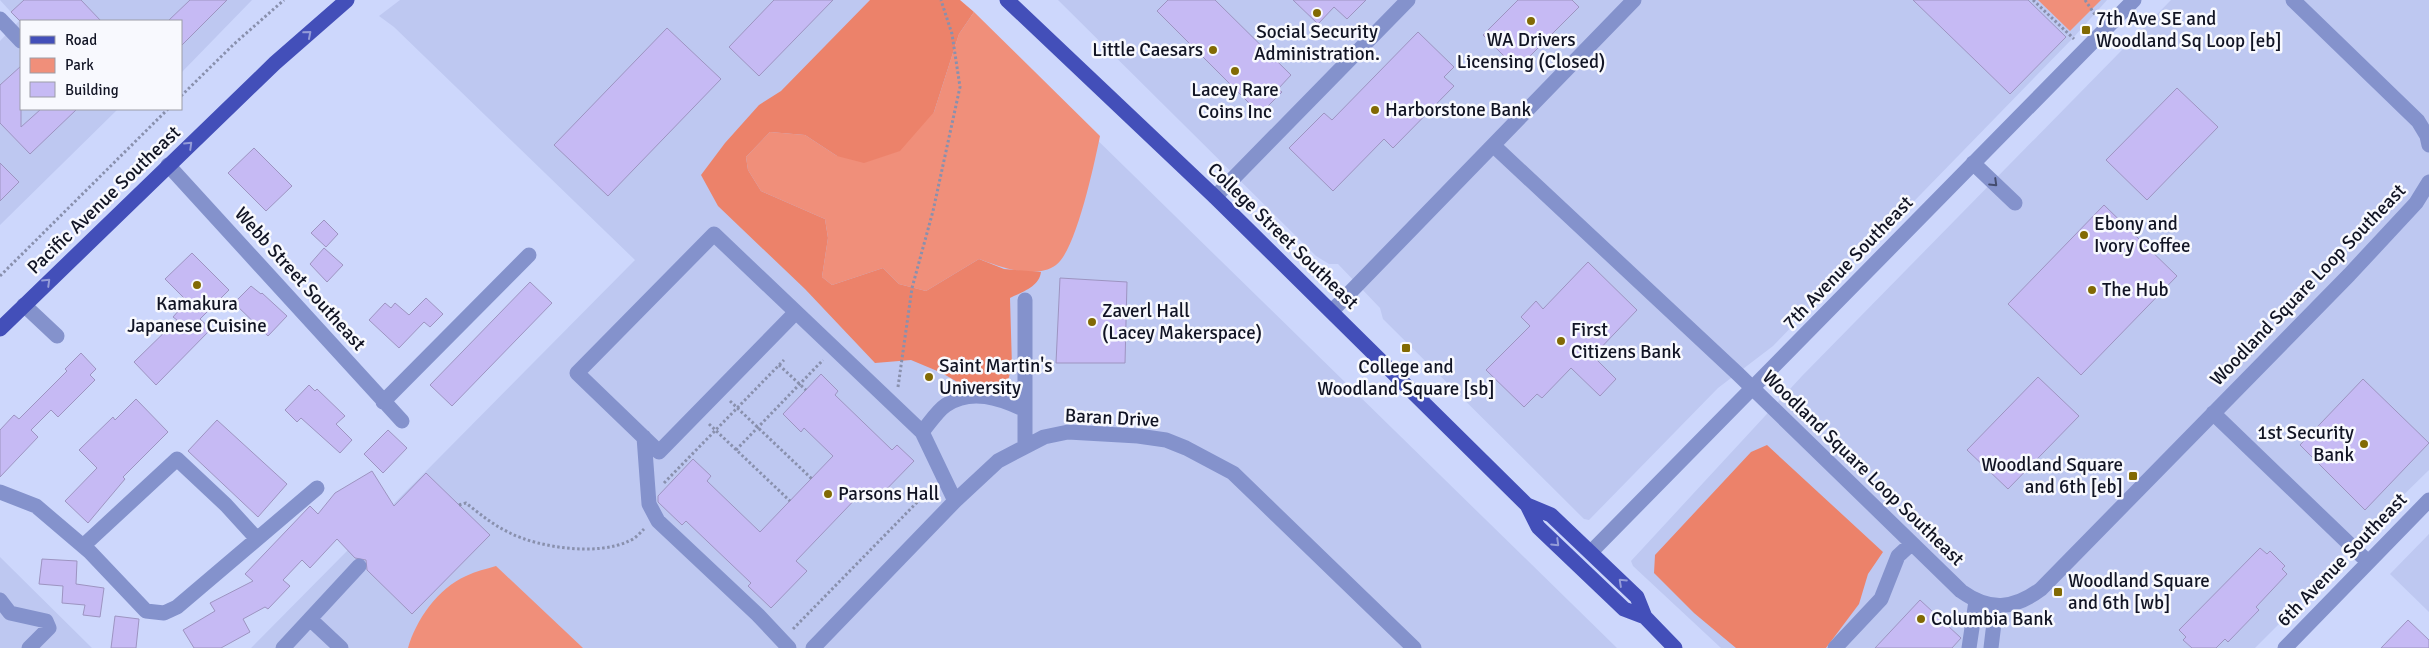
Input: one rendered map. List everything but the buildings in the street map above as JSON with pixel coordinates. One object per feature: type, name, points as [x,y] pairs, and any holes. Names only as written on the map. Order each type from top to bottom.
[{"type":"main road","name":"Pacific Avenue Southeast","points":[[0,329],[275,63],[347,0]]},
{"type":"main road","name":"College Street Southeast","points":[[1006,0],[1215,197],[1332,311],[1527,505],[1538,526],[1571,558],[1624,608],[1645,617]]},
{"type":"main road","name":"College Street Southeast","points":[[1527,505],[1551,515],[1637,597],[1645,617],[1675,648]]},
{"type":"street","points":[[1215,197],[1408,0]]},
{"type":"street","points":[[1332,311],[1634,0]]},
{"type":"street","name":"7th Avenue Southeast","points":[[1590,552],[1753,390],[2134,0]]},
{"type":"street","points":[[2293,0],[2418,121],[2427,136],[2429,145]]},
{"type":"street","points":[[0,19],[20,40]]},
{"type":"street","name":"Woodland Square Loop Southeast","points":[[1494,146],[1753,390],[1961,591],[1976,601],[1996,606],[2026,600],[2040,589],[2403,218],[2416,204],[2429,182]]},
{"type":"street","points":[[1973,163],[2015,203]]},
{"type":"street","name":"Webb Street Southeast","points":[[168,165],[301,307],[383,402],[402,421]]},
{"type":"street","points":[[796,312],[659,452],[577,373],[714,234],[834,348],[896,408],[922,432],[955,500]]},
{"type":"street","points":[[383,402],[529,255]]},
{"type":"street","points":[[1025,300],[1025,445]]},
{"type":"street","points":[[24,304],[57,336]]},
{"type":"street","points":[[922,432],[945,405],[970,395],[1003,399],[1025,410]]},
{"type":"street","name":"Woodland Square Loop Southeast","points":[[2213,413],[2368,562]]},
{"type":"street","name":"Baran Drive","points":[[820,646],[955,500],[998,461],[1025,445],[1068,432],[1138,436],[1166,440],[1186,448],[1233,473],[1414,648]]},
{"type":"street","points":[[644,438],[649,504],[658,521],[758,615],[785,644]]},
{"type":"street","points":[[83,546],[177,459],[226,505],[257,539]]},
{"type":"street","points":[[0,492],[36,506],[83,546],[146,611],[164,613],[177,607],[317,488]]},
{"type":"street","name":"6th Avenue Southeast","points":[[2284,648],[2429,500]]},
{"type":"street","points":[[1835,648],[1881,599],[1898,556],[1911,544]]},
{"type":"street","points":[[283,648],[359,566]]},
{"type":"street","points":[[0,600],[5,618],[46,622],[49,628],[29,648]]},
{"type":"street","points":[[1969,648],[1976,601]]},
{"type":"street","points":[[1991,648],[1996,606]]},
{"type":"street","points":[[310,619],[341,648]]},
{"type":"path","points":[[182,95],[234,44],[284,0]]},
{"type":"path","points":[[896,408],[900,366],[912,288],[933,211],[960,87],[952,34],[941,0]]},
{"type":"path","points":[[2033,0],[2084,50]]},
{"type":"path","points":[[0,276],[167,110]]},
{"type":"path","points":[[736,450],[834,348]]},
{"type":"path","points":[[459,505],[466,502],[494,525],[534,542],[582,549],[611,546],[631,541],[644,528],[649,504],[671,473],[784,360]]},
{"type":"path","points":[[779,365],[806,390]]},
{"type":"path","points":[[719,390],[812,479]]},
{"type":"path","points":[[697,413],[790,501]]},
{"type":"path","points":[[785,644],[943,476]]},
{"type":"shaded area","points":[[0,0],[252,0],[182,72],[182,20],[20,20],[20,110],[117,110],[0,225],[0,41],[19,21]]},
{"type":"shaded area","name":"Saint Martin's University","points":[[400,0],[954,0],[1617,648],[251,648],[635,260],[394,27],[379,16]]},
{"type":"shaded area","points":[[870,0],[960,0],[974,12],[959,34],[934,112],[900,151],[864,163],[837,156],[805,135],[770,132],[746,157],[748,170],[761,191],[825,219],[828,238],[822,277],[832,285],[883,268],[899,284],[926,291],[979,259],[1004,269],[1041,272],[1037,282],[1025,291],[1010,298],[1012,367],[1005,390],[964,386],[942,373],[911,360],[875,363],[805,289],[718,206],[701,175],[725,143],[759,105],[781,91]]},
{"type":"shaded area","points":[[1058,0],[2107,0],[2073,38],[1773,346],[1718,388],[1589,520],[1584,519],[1383,319],[1380,308],[1338,264],[1329,264],[1316,256]]},
{"type":"shaded area","points":[[2171,0],[2429,0],[2429,470],[2332,565],[2329,574],[2255,648],[1721,648],[1633,566],[1631,561],[1802,376]]},
{"type":"shaded area","points":[[1767,445],[1883,552],[1868,574],[1859,604],[1826,648],[1736,648],[1694,613],[1654,573],[1655,555],[1751,452]]},
{"type":"shaded area","points":[[2429,534],[2429,612],[2390,574]]},
{"type":"shaded area","points":[[0,557],[92,648],[0,648]]},
{"type":"green space","points":[[2038,0],[2101,0],[2070,31]]},
{"type":"green space","points":[[974,12],[1100,136],[1084,205],[1071,242],[1056,265],[1038,272],[1018,271],[979,259],[926,291],[899,284],[883,268],[832,285],[822,277],[828,238],[825,219],[761,191],[748,170],[746,157],[770,132],[805,135],[837,156],[934,112],[959,34]]},
{"type":"green space","points":[[496,566],[583,648],[408,648],[422,616],[446,588],[470,574]]},
{"type":"place","name":"Social Security Administration.","points":[[1317,13]]},
{"type":"place","name":"WA Drivers Licensing (Closed)","points":[[1531,21]]},
{"type":"place","name":"7th Ave SE and Woodland Sq Loop [eb]","points":[[2086,30]]},
{"type":"place","name":"Little Caesars","points":[[1213,50]]},
{"type":"place","name":"Lacey Rare Coins Inc","points":[[1235,71]]},
{"type":"place","name":"Harborstone Bank","points":[[1375,110]]},
{"type":"place","name":"Ebony and Ivory Coffee","points":[[2084,235]]},
{"type":"place","name":"Kamakura Japanese Cuisine","points":[[197,285]]},
{"type":"place","name":"The Hub","points":[[2092,290]]},
{"type":"place","name":"Zaverl Hall (Lacey Makerspace)","points":[[1092,322]]},
{"type":"place","name":"First Citizens Bank","points":[[1561,341]]},
{"type":"place","name":"College and Woodland Square [sb]","points":[[1406,348]]},
{"type":"place","name":"Saint Martin's University","points":[[929,377]]},
{"type":"place","name":"1st Security Bank","points":[[2364,444]]},
{"type":"place","name":"Woodland Square and 6th [eb]","points":[[2133,476]]},
{"type":"place","name":"Parsons Hall","points":[[828,494]]},
{"type":"place","name":"Woodland Square and 6th [wb]","points":[[2058,592]]},
{"type":"place","name":"Columbia Bank","points":[[1921,619]]}]
